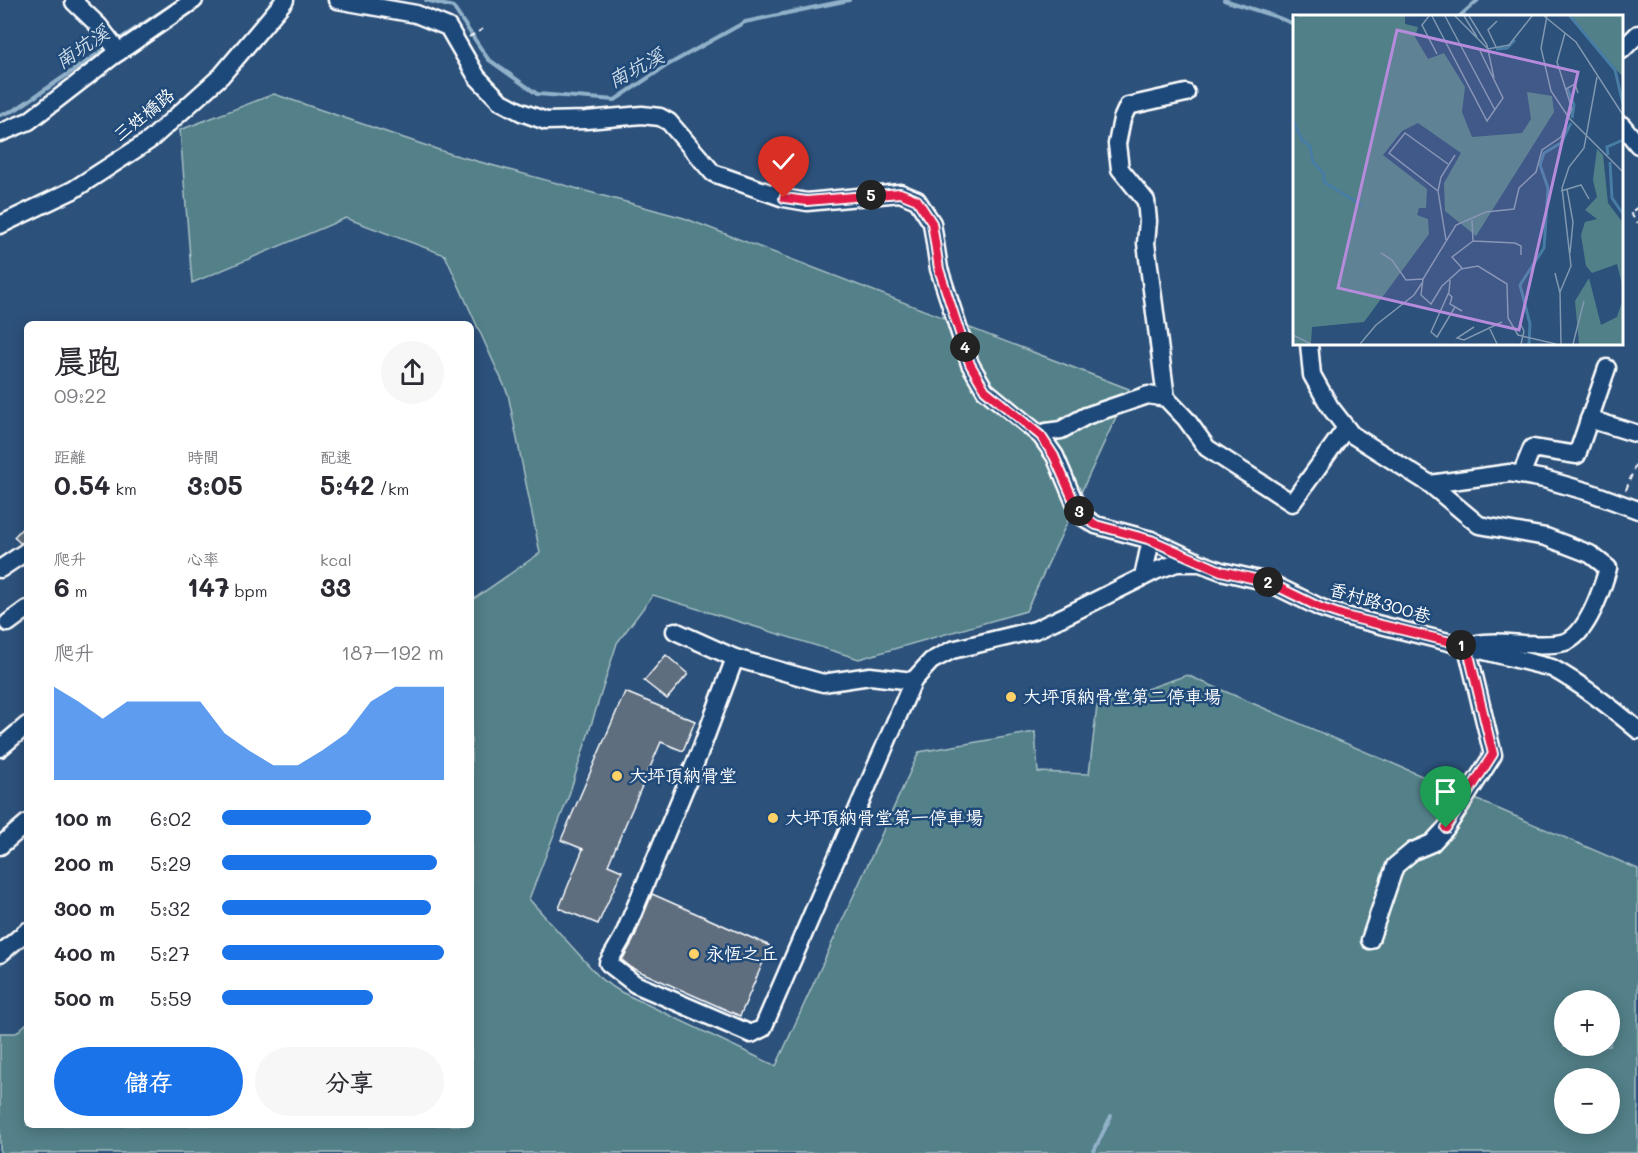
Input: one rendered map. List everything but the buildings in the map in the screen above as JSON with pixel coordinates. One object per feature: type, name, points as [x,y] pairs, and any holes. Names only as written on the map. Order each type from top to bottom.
[{"type":"street","points":[[76,0],[74,2],[98,25],[119,52]]},
{"type":"street","points":[[0,134],[28,121],[119,52],[194,0]]},
{"type":"street","name":"三姓橋路","points":[[0,225],[73,190],[150,140],[221,76],[285,0]]},
{"type":"street","points":[[337,0],[416,14],[448,27],[477,77],[500,101],[546,121],[642,115],[660,117],[669,122],[713,173],[784,198],[807,201],[900,193],[917,200],[932,223],[939,269],[970,364],[985,390],[1041,436],[1054,456],[1080,515],[1096,525],[1151,540],[1200,563]]},
{"type":"street","points":[[1623,49],[1638,34]]},
{"type":"street","points":[[1186,93],[1128,106],[1122,119],[1117,144],[1120,169],[1146,201],[1148,221],[1146,243],[1166,398],[1186,419],[1208,448],[1292,503],[1346,428]]},
{"type":"street","points":[[1623,126],[1638,145]]},
{"type":"street","name":"香村路300巷","points":[[913,681],[931,661],[952,650],[1035,630],[1155,571],[1177,563],[1200,563],[1221,571],[1268,582],[1321,608],[1345,616],[1467,646],[1486,642],[1536,644],[1566,642],[1582,629],[1603,588],[1608,568],[1590,554],[1546,537],[1479,525],[1430,484],[1351,434],[1330,407],[1312,375],[1309,345]]},
{"type":"street","points":[[1521,475],[1532,448],[1577,454],[1607,368]]},
{"type":"street","points":[[1041,436],[1086,416],[1148,395],[1166,398]]},
{"type":"street","points":[[1589,419],[1638,434]]},
{"type":"street","points":[[1430,484],[1510,473],[1555,482],[1638,510]]},
{"type":"street","points":[[1143,577],[1151,540]]},
{"type":"street","points":[[0,569],[24,553]]},
{"type":"street","points":[[8,623],[24,611]]},
{"type":"street","points":[[675,631],[735,658],[823,683],[870,676],[913,681],[763,1028],[751,1034],[634,984],[608,963],[623,937],[701,749],[735,658]]},
{"type":"street","points":[[1370,940],[1395,866],[1413,851],[1432,843],[1446,828],[1493,754],[1467,646],[1552,668],[1575,681],[1638,730]]},
{"type":"street","points":[[0,748],[24,728]]},
{"type":"street","points":[[0,846],[24,826]]},
{"type":"street","points":[[0,954],[24,934]]},
{"type":"path","points":[[464,40],[483,28]]},
{"type":"path","points":[[1638,207],[1630,213],[1638,223]]},
{"type":"path","points":[[1621,504],[1638,458]]},
{"type":"green space","points":[[274,94],[451,154],[684,218],[1129,389],[1026,611],[859,659],[653,595],[617,643],[568,798],[529,899],[602,980],[621,992],[776,1066],[919,752],[1035,732],[1038,772],[1089,774],[1097,706],[1187,675],[1638,869],[1638,1153],[0,1153],[0,1033],[16,1033],[24,1026],[24,1128],[474,1128],[474,599],[540,553],[508,394],[445,255],[346,218],[192,283],[180,130]]},
{"type":"waterway","name":"南坑溪","points":[[117,41],[179,0]]},
{"type":"waterway","name":"南坑溪","points":[[426,0],[453,7],[488,59],[537,94],[615,100],[666,66],[745,22],[849,0]]},
{"type":"waterway","name":"南坑溪","points":[[1224,0],[1293,24]]},
{"type":"waterway","name":"南坑溪","points":[[1461,15],[1478,0]]},
{"type":"waterway","name":"南坑溪","points":[[0,115],[15,110],[108,47]]},
{"type":"waterway","points":[[1093,1153],[1111,1116]]},
{"type":"place","name":"大坪頂納骨堂第二停車場","points":[[1011,697]]},
{"type":"place","name":"大坪頂納骨堂","points":[[617,776]]},
{"type":"place","name":"大坪頂納骨堂第一停車場","points":[[773,818]]},
{"type":"place","name":"永恆之丘","points":[[694,954]]},
{"type":"route","points":[[784,198],[807,201],[900,193],[917,200],[932,223],[939,269],[970,364],[985,390],[1041,436],[1054,456],[1080,515],[1096,525],[1151,540],[1221,571],[1268,582],[1321,608],[1467,646],[1493,754],[1446,828]]}]
